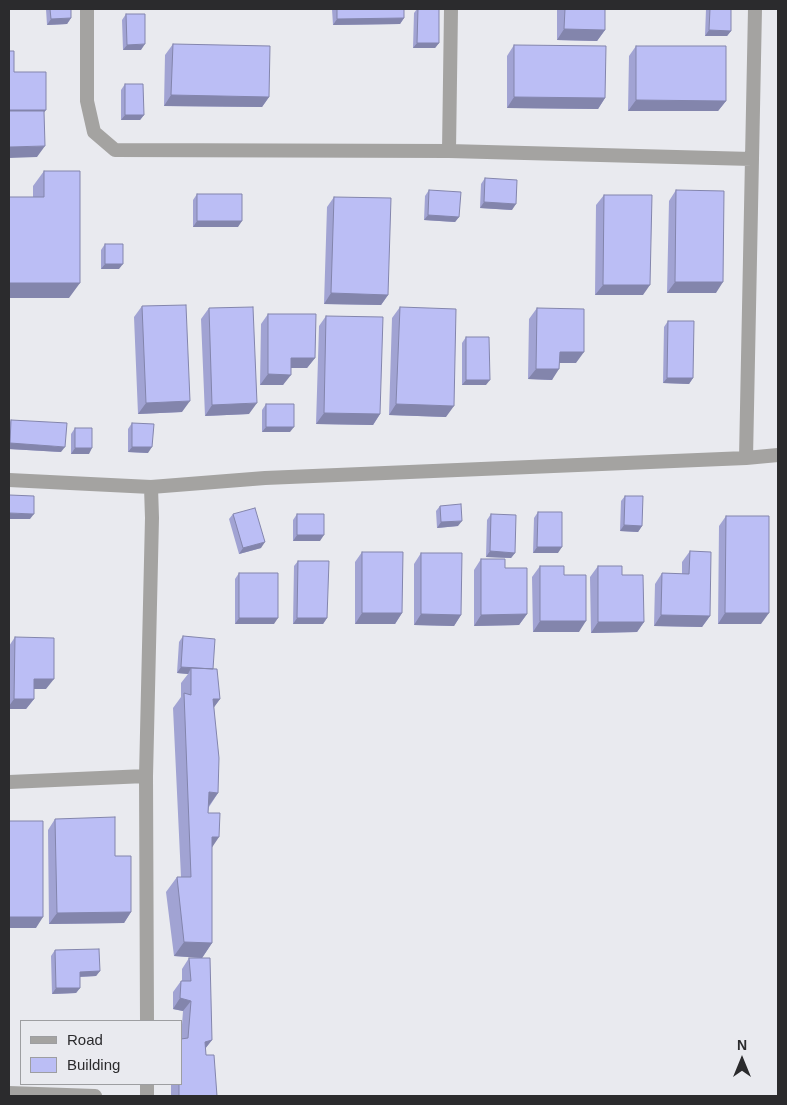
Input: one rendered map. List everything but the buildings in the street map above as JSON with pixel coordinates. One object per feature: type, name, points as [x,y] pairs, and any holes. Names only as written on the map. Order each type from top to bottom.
[{"type":"street","points":[[87,9],[87,101],[94,132],[115,150],[449,151],[752,159]]},
{"type":"street","points":[[449,151],[451,9]]},
{"type":"street","points":[[746,458],[755,9]]},
{"type":"street","points":[[9,480],[151,487],[265,478],[746,458],[778,455]]},
{"type":"street","points":[[147,1020],[146,776],[152,518],[151,487]]},
{"type":"street","points":[[9,782],[146,776]]},
{"type":"street","points":[[9,1093],[95,1096]]}]
